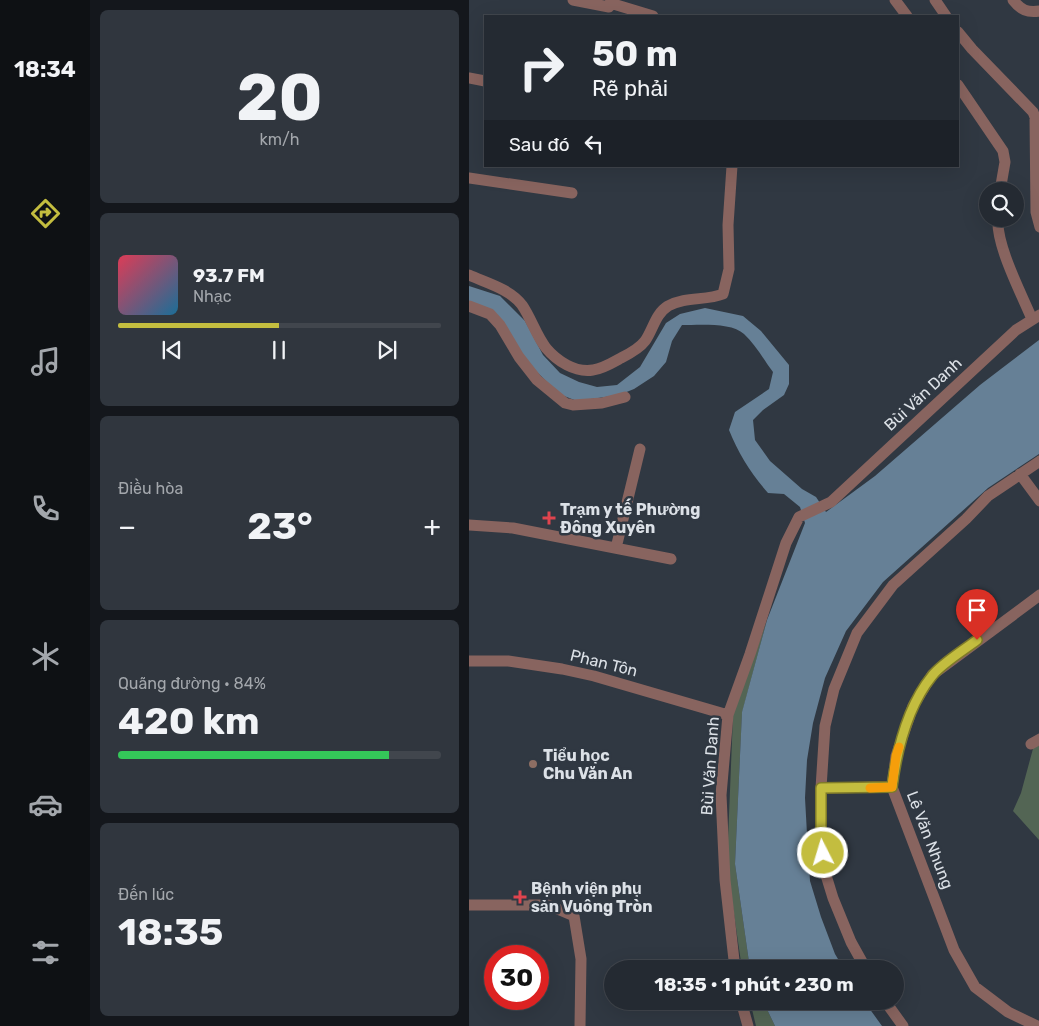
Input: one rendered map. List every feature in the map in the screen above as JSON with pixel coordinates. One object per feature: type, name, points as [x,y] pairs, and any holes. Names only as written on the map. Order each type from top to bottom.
[{"type":"street","points":[[573,0],[609,7],[610,1],[650,15]]},
{"type":"street","points":[[895,0],[906,15]]},
{"type":"street","points":[[935,0],[945,15]]},
{"type":"street","points":[[1013,0],[1025,11],[1039,10]]},
{"type":"street","points":[[959,33],[972,50],[1033,112],[1035,118],[1039,226]]},
{"type":"street","points":[[469,78],[484,81]]},
{"type":"street","points":[[959,86],[1003,151],[1005,162],[1002,182]]},
{"type":"street","points":[[469,275],[511,295],[522,305],[533,328],[559,361],[580,370],[593,370],[612,363],[633,352],[645,341],[651,327],[667,307],[686,300],[714,298],[723,294],[729,269],[728,225],[732,167]]},
{"type":"street","points":[[469,178],[572,193]]},
{"type":"street","points":[[997,227],[1000,242],[1036,317]]},
{"type":"street","points":[[469,306],[490,314],[500,324],[519,357],[537,380],[565,403],[573,405],[592,404],[625,397]]},
{"type":"street","name":"Bùi Văn Danh","points":[[734,960],[725,880],[721,795],[728,716],[786,543],[799,516],[831,502],[1017,330],[1036,317]]},
{"type":"street","points":[[615,548],[640,450]]},
{"type":"street","points":[[861,960],[851,942],[833,898],[825,872],[821,835],[821,788],[825,726],[834,689],[857,633],[893,586],[989,496],[1039,461]]},
{"type":"street","points":[[1020,474],[1039,501]]},
{"type":"street","points":[[469,525],[513,528],[671,559]]},
{"type":"street","name":"Lê Văn Nhung","points":[[1037,1026],[1008,1012],[975,987],[954,950],[892,787],[896,756],[913,706],[932,675],[1039,595]]},
{"type":"street","name":"Phan Tôn","points":[[469,661],[508,661],[562,669],[613,681],[728,716]]},
{"type":"street","points":[[821,788],[892,787]]},
{"type":"street","points":[[469,905],[548,905],[574,916],[581,959],[580,1026]]},
{"type":"street","points":[[744,1010],[748,1026]]},
{"type":"street","points":[[891,1010],[903,1026]]},
{"type":"green space","points":[[767,620],[742,713],[735,864],[749,960],[741,960],[727,866],[733,715]]},
{"type":"green space","points":[[1039,742],[1039,840],[1013,811],[1021,793],[1034,745]]},
{"type":"green space","points":[[752,1010],[767,1010],[775,1026],[756,1026]]},
{"type":"water","points":[[469,286],[500,296],[525,321],[543,355],[560,373],[579,382],[597,387],[617,385],[640,367],[666,323],[680,314],[705,308],[743,316],[761,331],[789,365],[789,384],[784,395],[763,410],[753,420],[755,440],[770,461],[802,489],[816,497],[826,512],[875,476],[980,385],[1039,340],[1039,454],[988,488],[883,582],[846,631],[825,678],[813,723],[807,760],[805,798],[810,881],[821,917],[839,960],[749,960],[735,864],[742,712],[767,620],[805,523],[800,507],[784,494],[768,493],[762,486],[741,455],[729,430],[735,412],[769,389],[773,372],[752,342],[739,330],[715,325],[682,325],[672,341],[666,362],[654,376],[634,389],[619,395],[577,401],[559,394],[529,364],[501,323],[469,301]]},
{"type":"water","points":[[767,1010],[870,1010],[882,1026],[775,1026]]},
{"type":"slow traffic","points":[[870,788],[892,787],[899,747]]},
{"type":"place","name":"Trạm y tế Phường Đông Xuyên","points":[[549,518]]},
{"type":"place","name":"Tiểu học Chu Văn An","points":[[533,764]]},
{"type":"place","name":"Bệnh viện phụ sản Vuông Tròn","points":[[520,897]]},
{"type":"route","points":[[823,853],[821,788],[892,787],[896,756],[913,706],[932,675],[977,640]]}]
